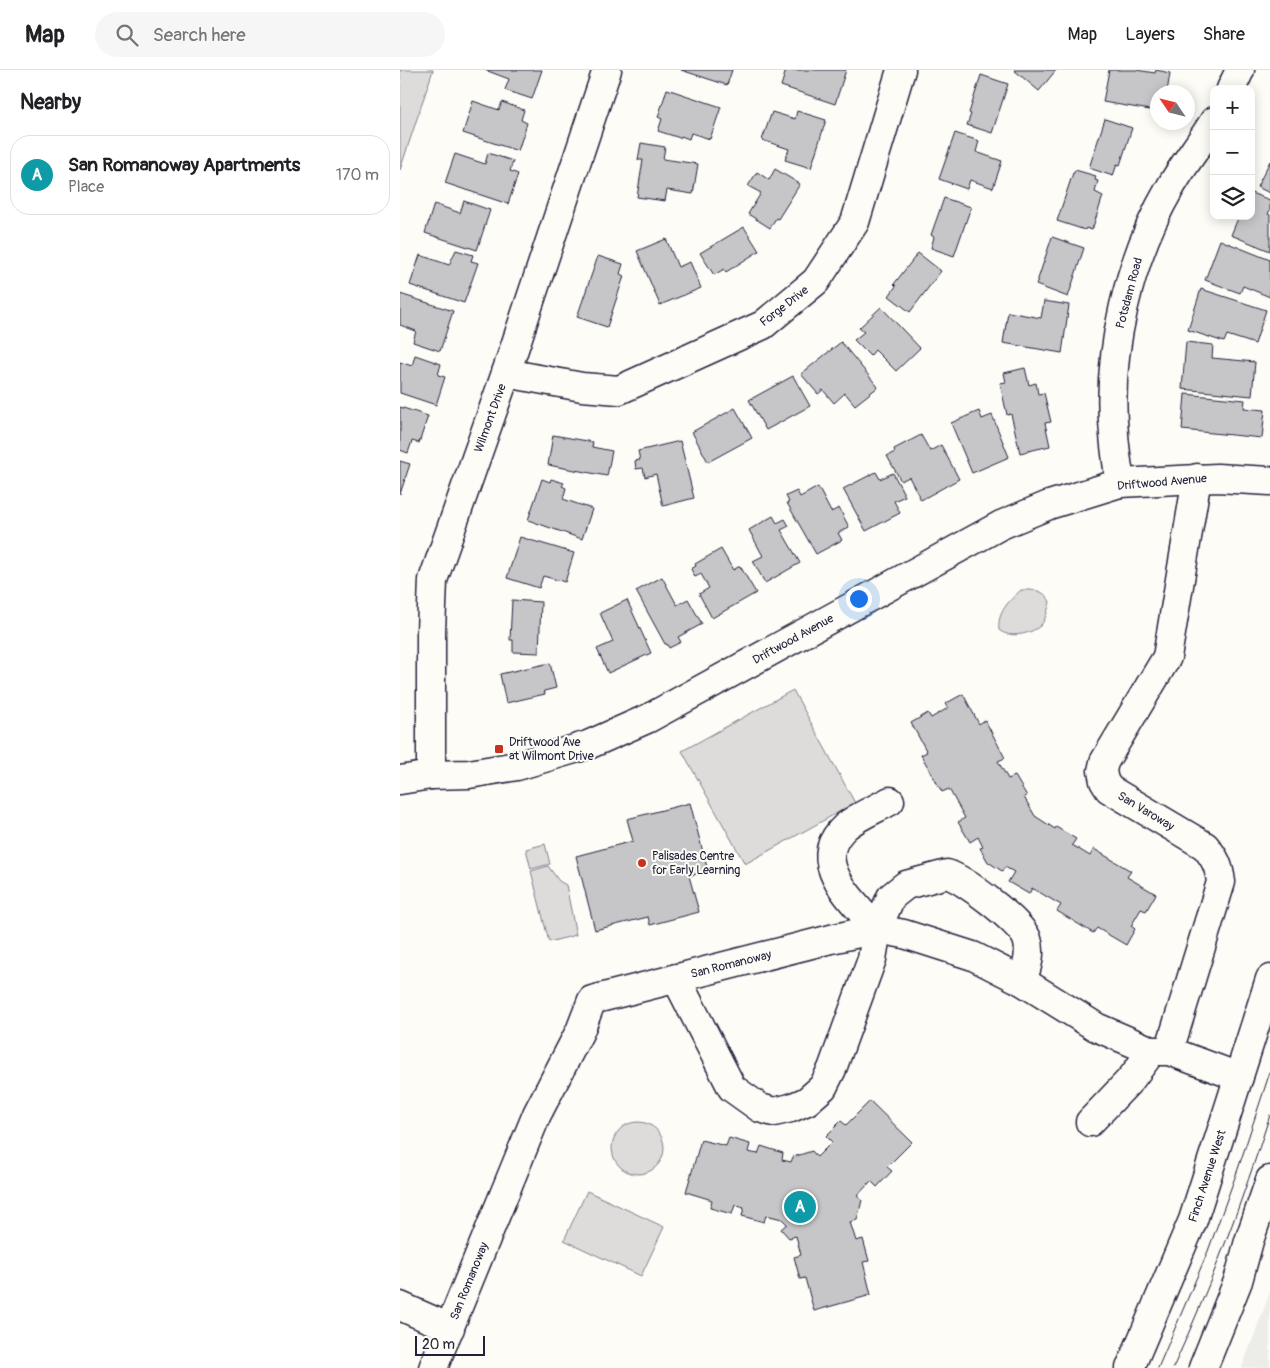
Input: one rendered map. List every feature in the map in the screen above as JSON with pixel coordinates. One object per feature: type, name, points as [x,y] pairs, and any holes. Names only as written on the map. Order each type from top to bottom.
[{"type":"street","name":"Wilmont Drive","points":[[431,775],[433,580],[506,373],[607,70]]},
{"type":"street","name":"Forge Drive","points":[[506,373],[582,388],[620,390],[763,325],[816,281],[854,222],[901,70]]},
{"type":"street","points":[[1234,85],[1240,70]]},
{"type":"street","name":"Potsdam Road","points":[[1120,483],[1113,433],[1113,403],[1117,346],[1128,291],[1144,241],[1154,219],[1170,188],[1210,127]]},
{"type":"street","name":"Driftwood Avenue","points":[[400,780],[431,775],[469,774],[511,767],[588,745],[649,718],[1001,525],[1050,505],[1120,483],[1197,478],[1240,478],[1270,481]]},
{"type":"street","name":"San Varoway","points":[[1160,1051],[1221,882],[1220,869],[1205,846],[1110,789],[1104,781],[1102,771],[1109,753],[1167,657],[1197,478]]},
{"type":"street","points":[[877,929],[836,880],[831,866],[830,851],[835,837],[848,824],[890,801]]},
{"type":"street","points":[[676,978],[732,1088],[760,1108],[774,1112],[807,1101],[823,1087],[832,1069],[872,958],[877,929],[891,897],[906,885],[941,875],[951,875],[989,900],[1022,930],[1026,938],[1028,957],[1022,981]]},
{"type":"street","name":"San Romanoway","points":[[433,1368],[537,1114],[580,1031],[592,1000],[877,929],[941,944],[973,956],[1022,981],[1096,1027],[1160,1051],[1239,1077]]},
{"type":"street","name":"Finch Avenue West","points":[[1130,1368],[1193,1220],[1270,979]]},
{"type":"street","points":[[1090,1122],[1160,1051]]},
{"type":"street","points":[[1203,1368],[1238,1281],[1249,1240],[1270,1180]]},
{"type":"street","points":[[400,1306],[450,1328]]},
{"type":"shaded area","points":[[400,70],[433,70],[400,170]]},
{"type":"shaded area","points":[[1021,590],[1042,592],[1048,598],[1050,602],[1046,617],[1041,625],[1032,631],[1014,635],[1003,633],[999,630],[1002,612]]},
{"type":"shaded area","points":[[793,690],[855,803],[745,864],[682,751]]},
{"type":"shaded area","points":[[545,844],[550,864],[531,869],[526,849]]},
{"type":"shaded area","points":[[548,866],[559,881],[566,885],[576,935],[549,942],[531,871]]},
{"type":"shaded area","points":[[638,1122],[648,1124],[656,1130],[662,1138],[664,1148],[662,1158],[656,1166],[648,1172],[638,1174],[628,1172],[620,1166],[614,1158],[612,1148],[614,1138],[620,1130],[628,1124]]},
{"type":"shaded area","points":[[587,1191],[664,1227],[641,1276],[564,1240]]},
{"type":"shaded area","points":[[1270,1292],[1270,1368],[1242,1368]]},
{"type":"building","points":[[485,70],[542,70],[532,99],[505,90],[509,79]]},
{"type":"building","points":[[681,70],[732,70],[727,85]]},
{"type":"building","points":[[786,70],[846,70],[835,104],[781,86]]},
{"type":"building","points":[[1014,70],[1056,70],[1039,91]]},
{"type":"building","points":[[1109,70],[1136,70],[1155,73],[1156,70],[1170,73],[1168,85],[1150,85],[1150,110],[1103,102]]},
{"type":"building","points":[[981,75],[1008,84],[992,133],[967,125]]},
{"type":"building","points":[[667,89],[721,107],[710,139],[691,133],[689,139],[681,136],[680,138],[658,131],[662,119],[658,117]]},
{"type":"building","points":[[473,101],[499,110],[502,102],[524,110],[521,120],[527,123],[518,151],[463,133]]},
{"type":"building","points":[[797,111],[826,120],[811,168],[785,160],[789,149],[762,140],[772,112],[795,119]]},
{"type":"building","points":[[1105,119],[1132,128],[1120,165],[1117,164],[1113,176],[1089,168]]},
{"type":"building","points":[[955,133],[979,141],[976,152],[1002,161],[993,188],[970,180],[967,189],[939,179]]},
{"type":"building","points":[[641,143],[665,147],[663,159],[698,164],[693,194],[667,190],[665,201],[637,197],[643,160],[638,160]]},
{"type":"building","points":[[488,153],[513,161],[510,171],[518,174],[508,204],[445,183],[455,154],[485,164]]},
{"type":"building","points":[[1270,161],[1270,193],[1257,187]]},
{"type":"building","points":[[775,169],[800,184],[778,219],[776,218],[770,228],[748,214],[761,193],[748,186],[757,172],[769,180]]},
{"type":"building","points":[[1075,170],[1096,176],[1095,180],[1098,181],[1095,192],[1103,196],[1092,230],[1086,228],[1085,230],[1057,221]]},
{"type":"building","points":[[1255,194],[1270,200],[1268,214],[1270,215],[1270,251],[1231,235],[1237,220],[1255,220]]},
{"type":"building","points":[[944,198],[971,207],[954,256],[931,248],[934,237],[931,235]]},
{"type":"building","points":[[464,201],[490,210],[477,250],[425,233],[434,204],[460,213]]},
{"type":"building","points":[[744,227],[759,251],[726,272],[724,269],[714,275],[700,253]]},
{"type":"building","points":[[1052,237],[1084,248],[1068,297],[1036,285]]},
{"type":"building","points":[[666,239],[678,267],[690,262],[701,288],[660,305],[637,251]]},
{"type":"building","points":[[1220,240],[1270,260],[1270,297],[1243,286],[1240,293],[1205,280]]},
{"type":"building","points":[[456,250],[473,255],[471,261],[478,263],[464,303],[410,285],[420,255],[449,265]]},
{"type":"building","points":[[918,253],[941,271],[910,312],[889,296],[896,286],[894,284]]},
{"type":"building","points":[[598,256],[623,264],[620,274],[624,276],[607,327],[577,317]]},
{"type":"building","points":[[1201,289],[1266,310],[1255,344],[1227,335],[1224,342],[1188,330]]},
{"type":"building","points":[[400,294],[453,311],[440,351],[413,342],[416,331],[400,325]]},
{"type":"building","points":[[1044,301],[1069,305],[1062,353],[1003,343],[1008,312],[1041,318]]},
{"type":"building","points":[[881,307],[920,348],[896,371],[875,350],[870,356],[854,340],[864,332],[859,328]]},
{"type":"building","points":[[841,342],[878,387],[855,405],[845,393],[834,403],[823,390],[818,394],[801,374]]},
{"type":"building","points":[[1186,342],[1213,345],[1212,358],[1255,362],[1252,396],[1182,389]]},
{"type":"building","points":[[415,355],[441,364],[438,375],[445,377],[436,405],[400,393],[400,362],[412,366]]},
{"type":"building","points":[[1025,368],[1029,385],[1036,383],[1038,394],[1044,393],[1051,422],[1045,423],[1050,446],[1020,453],[1011,414],[1007,415],[1000,383],[1006,382],[1004,373]]},
{"type":"building","points":[[793,376],[810,406],[766,430],[749,400]]},
{"type":"building","points":[[1185,394],[1245,400],[1244,408],[1265,410],[1262,438],[1182,430]]},
{"type":"building","points":[[400,407],[428,416],[419,443],[412,441],[408,453],[400,450]]},
{"type":"building","points":[[735,408],[752,438],[708,462],[692,432]]},
{"type":"building","points":[[979,411],[982,419],[992,415],[1009,457],[972,473],[951,423]]},
{"type":"building","points":[[553,435],[593,442],[592,447],[612,451],[607,476],[548,465]]},
{"type":"building","points":[[921,435],[930,451],[941,445],[959,479],[921,500],[909,477],[901,481],[887,456],[895,452],[894,449]]},
{"type":"building","points":[[680,441],[694,498],[663,506],[656,474],[645,477],[643,468],[636,469],[635,461],[640,460],[638,451]]},
{"type":"building","points":[[400,461],[410,464],[400,494]]},
{"type":"building","points":[[876,472],[880,479],[893,473],[905,496],[894,501],[900,513],[866,531],[843,489]]},
{"type":"building","points":[[542,479],[550,482],[551,479],[564,483],[562,486],[566,488],[563,499],[592,509],[582,539],[528,520]]},
{"type":"building","points":[[818,487],[831,512],[839,508],[849,527],[838,533],[842,540],[816,554],[787,503],[789,502],[786,496],[797,491],[800,497]]},
{"type":"building","points":[[773,516],[777,523],[785,519],[789,526],[781,530],[800,563],[765,583],[753,561],[763,556],[749,530]]},
{"type":"building","points":[[520,537],[574,553],[565,582],[543,576],[539,588],[507,578]]},
{"type":"building","points":[[721,549],[733,570],[740,566],[756,593],[712,618],[699,594],[709,588],[701,574],[695,577],[691,569],[696,566],[695,564]]},
{"type":"building","points":[[662,577],[677,605],[688,599],[702,624],[678,637],[681,642],[669,648],[636,591]]},
{"type":"building","points":[[512,600],[541,602],[539,653],[513,652],[513,640],[510,640]]},
{"type":"building","points":[[627,600],[651,653],[608,673],[597,649],[613,642],[600,613]]},
{"type":"building","points":[[550,663],[556,688],[544,691],[545,694],[506,703],[500,674]]},
{"type":"building","points":[[963,694],[979,724],[985,720],[1005,758],[998,761],[1008,779],[1015,776],[1027,796],[1024,797],[1035,816],[1055,829],[1056,827],[1076,839],[1072,845],[1090,856],[1094,849],[1131,871],[1127,877],[1156,894],[1146,911],[1141,909],[1131,926],[1135,929],[1126,945],[1097,928],[1093,933],[1057,911],[1061,905],[1032,888],[1029,894],[1008,882],[1014,872],[1005,867],[1002,871],[988,862],[980,848],[983,847],[978,837],[970,842],[958,822],[965,818],[949,789],[942,792],[921,755],[927,752],[911,723],[928,713],[931,718],[948,708],[945,704]]},
{"type":"building","name":"Palisades Centre for Early Learning","points":[[690,803],[708,871],[689,876],[699,912],[650,925],[648,917],[595,930],[576,856],[633,841],[627,819]]},
{"type":"building","points":[[870,1101],[912,1142],[887,1167],[892,1171],[877,1187],[871,1181],[857,1196],[862,1200],[857,1220],[850,1222],[856,1241],[863,1239],[869,1261],[863,1262],[871,1295],[814,1311],[805,1278],[800,1279],[794,1257],[801,1255],[796,1236],[789,1238],[781,1229],[787,1224],[782,1219],[766,1215],[764,1222],[742,1216],[744,1208],[735,1205],[732,1214],[710,1208],[712,1200],[686,1192],[701,1140],[726,1146],[729,1138],[750,1144],[748,1152],[758,1154],[761,1146],[783,1153],[782,1160],[791,1162],[793,1157],[812,1151],[817,1157],[832,1142],[826,1136],[841,1121],[846,1125]]},
{"type":"tram line","points":[[1158,1368],[1208,1251],[1238,1169],[1270,1072]]},
{"type":"tram line","points":[[1173,1368],[1225,1243],[1270,1115]]},
{"type":"place","name":"Driftwood Ave at Wilmont Drive","points":[[499,749]]},
{"type":"place","name":"Palisades Centre for Early Learning","points":[[642,863]]},
{"type":"place","name":"San Romanoway Apartments","points":[[800,1207]]}]
